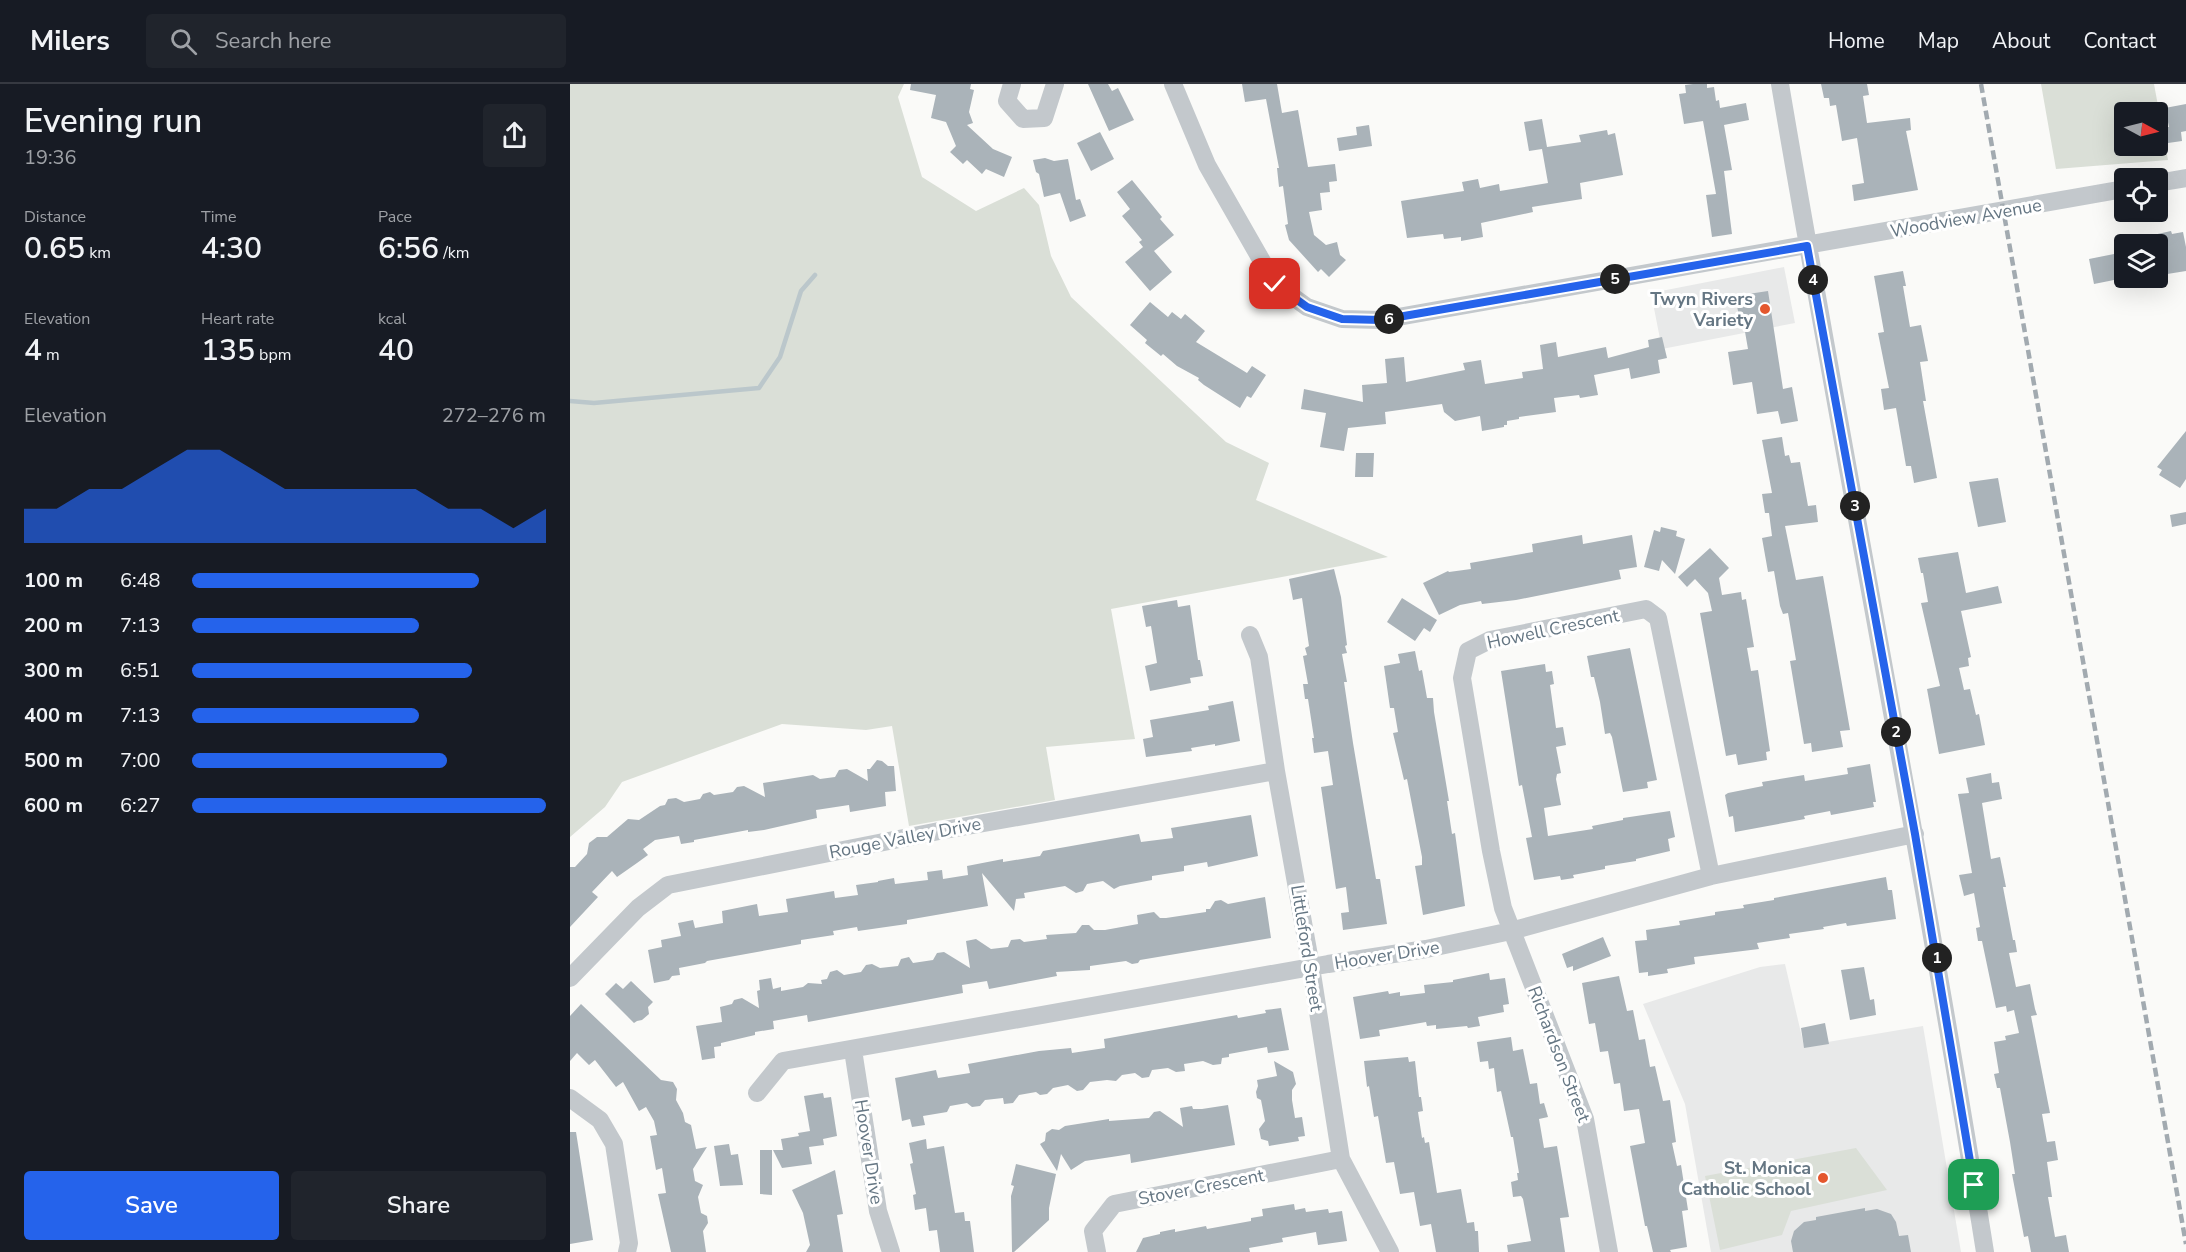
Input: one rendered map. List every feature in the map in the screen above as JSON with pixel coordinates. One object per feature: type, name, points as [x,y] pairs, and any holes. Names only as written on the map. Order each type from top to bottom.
[{"type":"street","points":[[1012,84],[1007,101],[1023,119],[1044,118],[1055,84]]},
{"type":"street","name":"Woodview Avenue","points":[[1173,84],[1207,165],[1275,284],[1307,307],[1342,319],[1381,320],[2114,191]]},
{"type":"street","points":[[1780,84],[1807,246],[1915,834],[1985,1252]]},
{"type":"street","points":[[2168,181],[2186,178]]},
{"type":"street","name":"Howell Crescent","points":[[1511,931],[1503,908],[1491,851],[1462,678],[1468,651],[1491,640],[1646,609],[1659,618],[1711,876]]},
{"type":"street","name":"Littleford Street","points":[[1250,635],[1259,657],[1341,1159],[1390,1252]]},
{"type":"street","name":"Rouge Valley Drive","points":[[570,978],[638,908],[668,885],[939,831],[1276,771]]},
{"type":"street","name":"Hoover Drive","points":[[757,1093],[783,1061],[1311,967],[1426,949],[1511,931],[1711,876],[1915,834]]},
{"type":"street","name":"Richardson Street","points":[[1511,931],[1586,1119],[1609,1252]]},
{"type":"street","name":"Hoover Drive","points":[[853,1050],[878,1211],[891,1252]]},
{"type":"street","points":[[570,1098],[600,1120],[614,1144],[629,1243],[627,1252]]},
{"type":"street","name":"Stover Crescent","points":[[1097,1252],[1093,1232],[1114,1204],[1341,1159]]},
{"type":"shaded area","points":[[570,84],[904,84],[898,97],[922,177],[976,211],[1024,188],[1039,205],[1051,256],[1071,297],[1226,442],[1269,463],[1256,500],[1388,557],[1111,609],[1135,739],[1046,747],[1055,800],[909,826],[892,726],[866,730],[782,724],[622,782],[605,807],[570,837]]},
{"type":"shaded area","points":[[2041,84],[2154,84],[2157,102],[2114,102],[2114,156],[2167,156],[2168,160],[2056,169]]},
{"type":"shaded area","points":[[1784,267],[1795,323],[1662,349],[1651,293]]},
{"type":"shaded area","name":"St. Monica Catholic School","points":[[1785,964],[1804,1046],[1923,1026],[1961,1252],[1711,1252],[1685,1104],[1643,1004],[1760,967]]},
{"type":"shaded area","points":[[1856,1148],[1887,1190],[1791,1211],[1782,1235],[1720,1250],[1705,1176]]},
{"type":"building","points":[[911,84],[971,84],[970,89],[974,90],[969,112],[973,123],[967,125],[993,149],[1012,157],[1004,177],[986,169],[982,174],[967,160],[963,164],[950,152],[956,146],[946,122],[931,118],[936,95],[910,90]]},
{"type":"building","points":[[1088,84],[1108,84],[1112,91],[1118,88],[1134,120],[1109,131]]},
{"type":"building","points":[[1242,84],[1277,84],[1282,113],[1298,110],[1308,167],[1335,164],[1337,181],[1329,182],[1330,192],[1320,193],[1322,210],[1309,212],[1314,235],[1326,245],[1337,242],[1340,255],[1346,260],[1329,277],[1321,269],[1318,272],[1289,240],[1285,225],[1288,224],[1283,186],[1279,187],[1277,168],[1279,168],[1266,99],[1245,102]]},
{"type":"building","points":[[1707,84],[1707,88],[1714,87],[1716,101],[1719,100],[1720,108],[1746,103],[1749,120],[1724,125],[1732,170],[1724,171],[1732,234],[1712,237],[1706,195],[1716,194],[1703,121],[1684,124],[1679,94],[1686,93],[1685,85]]},
{"type":"building","points":[[1821,84],[1867,84],[1869,95],[1863,96],[1867,123],[1910,118],[1911,130],[1906,131],[1918,190],[1854,201],[1852,185],[1864,183],[1857,138],[1842,141],[1836,105],[1830,106],[1829,98],[1824,98]]},
{"type":"building","points":[[2186,104],[2186,131],[2181,132],[2182,141],[2168,143],[2168,107]]},
{"type":"building","points":[[1542,119],[1547,147],[1581,142],[1579,135],[1607,130],[1608,135],[1615,133],[1623,175],[1580,183],[1582,199],[1532,207],[1533,212],[1481,223],[1483,237],[1461,241],[1461,237],[1444,239],[1443,234],[1407,238],[1401,201],[1464,191],[1462,182],[1478,179],[1480,188],[1499,184],[1500,191],[1548,183],[1542,149],[1529,151],[1524,122]]},
{"type":"building","points":[[1369,125],[1372,146],[1339,151],[1337,138],[1357,135],[1356,127]]},
{"type":"building","points":[[1100,132],[1114,159],[1091,171],[1077,143]]},
{"type":"building","points":[[1045,158],[1054,161],[1068,159],[1076,200],[1080,199],[1086,216],[1070,222],[1060,193],[1044,197],[1033,160]]},
{"type":"building","points":[[1132,180],[1174,235],[1154,251],[1172,272],[1150,291],[1125,262],[1143,247],[1139,242],[1142,240],[1122,216],[1130,209],[1117,192]]},
{"type":"building","points":[[2171,231],[2172,234],[2183,232],[2186,247],[2186,271],[2168,274],[2168,234],[2158,234]]},
{"type":"building","points":[[2114,254],[2114,280],[2094,284],[2089,259]]},
{"type":"building","points":[[1903,271],[1906,286],[1903,286],[1910,327],[1921,325],[1928,361],[1920,362],[1926,401],[1923,401],[1937,478],[1914,483],[1911,466],[1906,466],[1896,408],[1884,410],[1881,389],[1889,388],[1878,333],[1884,332],[1874,276]]},
{"type":"building","points":[[1768,291],[1783,389],[1792,387],[1798,421],[1781,424],[1778,411],[1757,414],[1752,382],[1733,385],[1728,352],[1748,349],[1735,296]]},
{"type":"building","points":[[1150,302],[1168,317],[1172,312],[1181,319],[1185,314],[1205,331],[1196,342],[1247,373],[1252,366],[1266,375],[1251,398],[1247,396],[1240,408],[1145,343],[1147,340],[1130,325]]},
{"type":"building","points":[[1662,337],[1667,358],[1658,360],[1660,373],[1631,379],[1629,368],[1594,375],[1598,395],[1554,398],[1556,412],[1519,417],[1519,419],[1507,421],[1504,427],[1482,431],[1480,416],[1455,421],[1444,412],[1442,404],[1385,412],[1386,424],[1348,428],[1344,451],[1320,447],[1326,413],[1301,409],[1304,389],[1363,402],[1362,385],[1387,383],[1385,359],[1404,357],[1406,382],[1465,370],[1463,363],[1481,360],[1485,384],[1523,378],[1522,372],[1543,369],[1540,345],[1556,342],[1558,357],[1606,347],[1608,358],[1649,347],[1648,340]]},
{"type":"building","points":[[2186,431],[2186,479],[2180,488],[2159,475],[2162,470],[2157,467]]},
{"type":"building","points":[[1782,437],[1785,456],[1789,455],[1791,463],[1800,462],[1808,506],[1816,505],[1818,522],[1785,526],[1796,580],[1823,576],[1850,730],[1840,731],[1843,747],[1812,752],[1811,743],[1804,744],[1790,661],[1796,660],[1788,613],[1783,614],[1780,606],[1774,571],[1768,572],[1762,538],[1772,536],[1769,513],[1765,513],[1762,494],[1772,493],[1762,440]]},
{"type":"building","points":[[1356,453],[1374,453],[1373,477],[1355,477]]},
{"type":"building","points":[[1998,478],[2006,522],[1978,527],[1969,482]]},
{"type":"building","points":[[2186,512],[2186,524],[2172,527],[2170,515]]},
{"type":"building","points":[[1661,527],[1677,531],[1676,536],[1685,539],[1675,574],[1662,560],[1659,571],[1644,567],[1654,530],[1660,532]]},
{"type":"building","points":[[1582,535],[1583,544],[1632,535],[1637,567],[1619,570],[1621,579],[1516,600],[1482,604],[1481,601],[1460,605],[1439,615],[1423,583],[1448,571],[1471,569],[1470,563],[1533,552],[1532,544]]},
{"type":"building","points":[[1710,548],[1729,568],[1719,578],[1722,595],[1741,592],[1742,600],[1746,599],[1754,647],[1747,648],[1751,671],[1758,670],[1770,751],[1766,752],[1767,760],[1738,765],[1736,754],[1726,756],[1700,613],[1712,611],[1708,593],[1695,579],[1687,587],[1678,577]]},
{"type":"building","points":[[1958,552],[1966,593],[1998,586],[2002,603],[1961,611],[1971,657],[1968,658],[1969,666],[1959,668],[1964,690],[1970,689],[1976,715],[1979,714],[1985,745],[1939,754],[1927,689],[1940,686],[1921,603],[1928,602],[1918,558]]},
{"type":"building","points":[[1334,569],[1341,597],[1347,645],[1345,646],[1347,653],[1342,654],[1353,743],[1376,879],[1380,879],[1387,924],[1343,930],[1341,913],[1349,912],[1346,887],[1336,889],[1321,787],[1333,785],[1328,751],[1314,753],[1308,699],[1305,699],[1303,684],[1308,684],[1303,656],[1307,655],[1305,648],[1309,646],[1302,598],[1293,600],[1289,579]]},
{"type":"building","points":[[1402,598],[1437,620],[1430,632],[1424,628],[1415,641],[1387,622]]},
{"type":"building","points":[[1177,600],[1178,607],[1190,605],[1198,660],[1200,660],[1203,676],[1190,678],[1191,683],[1150,691],[1145,666],[1157,663],[1151,626],[1146,627],[1142,606]]},
{"type":"building","points":[[1630,648],[1657,780],[1647,782],[1648,788],[1623,792],[1612,737],[1610,733],[1605,734],[1600,702],[1594,677],[1591,677],[1587,656]]},
{"type":"building","points":[[1415,651],[1419,671],[1422,670],[1427,698],[1433,698],[1452,834],[1455,833],[1465,906],[1423,915],[1415,866],[1422,865],[1422,857],[1407,779],[1404,780],[1393,733],[1398,732],[1394,708],[1390,708],[1384,666],[1400,663],[1398,654]]},
{"type":"building","points":[[1545,664],[1546,672],[1552,671],[1554,684],[1550,685],[1556,728],[1563,727],[1566,745],[1556,747],[1561,773],[1557,774],[1556,779],[1561,805],[1544,808],[1548,836],[1593,829],[1592,826],[1623,820],[1623,818],[1670,811],[1675,837],[1668,839],[1670,851],[1636,859],[1636,861],[1605,866],[1605,869],[1573,875],[1574,878],[1561,880],[1560,876],[1534,880],[1526,838],[1532,837],[1522,785],[1519,786],[1501,671]]},
{"type":"building","points":[[1233,701],[1240,741],[1191,748],[1192,751],[1146,757],[1143,739],[1153,737],[1150,720],[1209,710],[1208,706]]},
{"type":"building","points":[[877,760],[888,766],[894,766],[896,791],[885,792],[886,806],[850,812],[849,805],[816,810],[817,818],[764,830],[748,832],[748,830],[681,844],[679,836],[655,840],[643,849],[648,855],[637,863],[617,877],[612,871],[592,892],[598,897],[570,927],[570,867],[575,867],[587,854],[589,843],[597,837],[607,837],[628,819],[639,820],[665,805],[668,799],[676,798],[684,802],[700,799],[703,794],[710,792],[714,795],[733,792],[737,787],[744,786],[765,797],[763,783],[813,775],[820,779],[835,777],[839,770],[847,769],[868,781],[867,769],[870,769]]},
{"type":"building","points":[[1870,764],[1876,802],[1873,802],[1874,807],[1831,815],[1830,811],[1804,816],[1805,819],[1735,832],[1733,816],[1729,817],[1725,795],[1728,793],[1763,786],[1762,782],[1804,775],[1805,781],[1848,774],[1847,768]]},
{"type":"building","points":[[1991,773],[1992,783],[1999,782],[2002,799],[1982,803],[1991,859],[2000,857],[2006,887],[2003,887],[2017,952],[2009,953],[2016,987],[2030,984],[2037,1015],[2031,1016],[2050,1113],[2042,1114],[2047,1142],[2055,1141],[2058,1160],[2047,1162],[2052,1197],[2048,1197],[2055,1237],[2066,1235],[2069,1252],[2031,1252],[2028,1236],[2024,1237],[2012,1174],[2015,1174],[2010,1142],[2000,1088],[1997,1088],[1994,1074],[1999,1073],[1994,1042],[2006,1040],[2005,1036],[2019,1033],[2014,1010],[2007,1012],[2006,1006],[1996,1008],[1982,941],[1978,941],[1976,928],[1980,927],[1974,893],[1964,896],[1959,875],[1972,873],[1958,794],[1969,793],[1966,778]]},
{"type":"building","points":[[1251,815],[1258,856],[1208,867],[1207,862],[1184,866],[1184,871],[1152,876],[1152,880],[1114,889],[1103,881],[1087,884],[1083,891],[1076,893],[1065,886],[1024,893],[1025,898],[1016,899],[1014,911],[982,873],[988,906],[907,920],[907,924],[858,931],[857,927],[833,931],[834,935],[801,940],[801,944],[679,968],[680,975],[654,983],[648,950],[662,947],[661,940],[681,936],[678,923],[693,920],[695,928],[723,923],[722,911],[757,904],[759,916],[788,912],[786,899],[834,891],[835,898],[858,895],[856,885],[894,878],[895,884],[928,880],[927,872],[942,870],[943,879],[968,875],[967,866],[1003,859],[1003,862],[1040,856],[1043,851],[1139,834],[1141,842],[1173,838],[1171,828]]},
{"type":"building","points":[[1886,877],[1888,890],[1892,890],[1896,919],[1847,926],[1846,923],[1789,934],[1790,938],[1757,943],[1759,949],[1694,957],[1695,964],[1667,969],[1668,973],[1648,976],[1648,972],[1639,973],[1635,941],[1647,940],[1646,930],[1680,925],[1679,921],[1744,908],[1743,905],[1774,900],[1774,898]]},
{"type":"building","points":[[1265,897],[1271,938],[1140,960],[1132,964],[1126,961],[1090,966],[1090,970],[1056,972],[1057,976],[989,989],[987,981],[962,985],[963,993],[808,1022],[807,1015],[773,1021],[774,1029],[755,1032],[755,1035],[721,1043],[721,1046],[714,1047],[715,1058],[702,1060],[696,1026],[722,1022],[720,1007],[732,1004],[734,1000],[742,998],[759,1008],[757,991],[760,990],[759,980],[771,978],[773,989],[781,987],[781,991],[803,987],[808,983],[822,984],[821,980],[827,979],[830,972],[837,970],[844,975],[861,972],[866,965],[872,964],[880,968],[898,966],[901,959],[909,957],[913,963],[933,960],[937,953],[944,952],[970,968],[966,941],[976,939],[991,949],[1008,947],[1011,940],[1020,939],[1024,942],[1047,939],[1046,935],[1076,933],[1082,925],[1089,925],[1094,930],[1105,930],[1138,924],[1137,915],[1154,912],[1160,918],[1166,918],[1206,912],[1206,909],[1210,909],[1215,901],[1221,900],[1228,904]]},
{"type":"building","points":[[1603,937],[1611,956],[1573,971],[1573,966],[1567,968],[1562,954]]},
{"type":"building","points":[[1864,967],[1870,1000],[1874,999],[1876,1015],[1850,1020],[1841,970]]},
{"type":"building","points":[[1489,973],[1490,980],[1505,978],[1509,1004],[1503,1005],[1504,1012],[1478,1017],[1480,1026],[1436,1029],[1436,1025],[1427,1026],[1426,1022],[1379,1030],[1380,1036],[1360,1039],[1353,997],[1388,991],[1389,994],[1400,992],[1400,996],[1425,993],[1424,985],[1453,982],[1453,980]]},
{"type":"building","points":[[1619,976],[1627,1011],[1633,1010],[1639,1040],[1645,1039],[1650,1067],[1655,1066],[1663,1101],[1670,1100],[1676,1142],[1672,1143],[1677,1166],[1681,1165],[1688,1210],[1682,1211],[1687,1247],[1670,1250],[1671,1252],[1653,1252],[1647,1226],[1645,1226],[1630,1146],[1645,1143],[1639,1109],[1624,1111],[1620,1083],[1614,1084],[1608,1051],[1600,1052],[1595,1023],[1589,1024],[1582,983]]},
{"type":"building","points":[[631,981],[653,1002],[648,1007],[649,1014],[634,1023],[605,994],[616,983],[623,989]]},
{"type":"building","points":[[581,1004],[661,1080],[673,1082],[677,1089],[676,1100],[685,1122],[691,1125],[696,1149],[707,1147],[693,1169],[695,1181],[703,1185],[698,1197],[701,1213],[707,1216],[708,1223],[703,1231],[706,1252],[671,1252],[658,1194],[666,1193],[662,1168],[656,1170],[650,1136],[657,1135],[654,1121],[646,1107],[639,1111],[623,1082],[616,1087],[595,1060],[589,1065],[577,1053],[570,1061],[570,1016]]},
{"type":"building","points":[[1281,1008],[1289,1050],[1268,1053],[1267,1047],[1229,1054],[1229,1057],[1222,1058],[1221,1064],[1213,1065],[1203,1061],[1184,1064],[1185,1071],[1176,1072],[1168,1068],[1152,1070],[1149,1077],[1142,1078],[1135,1073],[1122,1075],[1116,1081],[1090,1082],[1083,1090],[1077,1091],[1068,1085],[1053,1088],[1047,1094],[1040,1095],[1036,1092],[1019,1095],[1013,1103],[1004,1104],[1003,1098],[985,1100],[980,1106],[972,1107],[967,1103],[950,1106],[947,1112],[923,1116],[925,1125],[912,1127],[910,1119],[902,1121],[895,1078],[936,1070],[938,1078],[970,1073],[968,1064],[1039,1051],[1071,1048],[1072,1053],[1105,1048],[1104,1039],[1237,1015],[1238,1018]]},
{"type":"building","points":[[1825,1023],[1829,1044],[1804,1048],[1801,1028]]},
{"type":"building","points":[[1511,1037],[1513,1051],[1523,1049],[1530,1084],[1537,1083],[1540,1104],[1544,1103],[1548,1117],[1539,1119],[1544,1148],[1557,1146],[1569,1217],[1560,1218],[1565,1252],[1508,1252],[1507,1245],[1531,1241],[1523,1199],[1521,1196],[1513,1197],[1511,1182],[1518,1180],[1517,1173],[1519,1173],[1513,1137],[1511,1137],[1501,1091],[1497,1092],[1494,1068],[1489,1069],[1488,1061],[1480,1062],[1477,1042]]},
{"type":"building","points":[[1408,1057],[1409,1062],[1415,1061],[1423,1111],[1418,1112],[1422,1138],[1424,1137],[1425,1143],[1429,1142],[1437,1193],[1461,1189],[1467,1223],[1474,1222],[1475,1231],[1478,1231],[1479,1252],[1436,1252],[1431,1224],[1420,1226],[1414,1192],[1400,1194],[1394,1162],[1386,1163],[1378,1116],[1374,1117],[1369,1086],[1367,1087],[1364,1061]]},
{"type":"building","points":[[1274,1061],[1293,1072],[1296,1084],[1292,1090],[1295,1118],[1302,1117],[1305,1136],[1298,1137],[1299,1141],[1269,1146],[1268,1141],[1261,1139],[1259,1129],[1265,1121],[1261,1100],[1257,1098],[1256,1092],[1257,1080],[1277,1076]]},
{"type":"building","points":[[823,1093],[824,1098],[831,1097],[837,1136],[823,1139],[824,1145],[809,1147],[812,1164],[782,1168],[773,1150],[783,1150],[781,1139],[799,1136],[798,1133],[810,1131],[804,1096]]},
{"type":"building","points":[[1228,1105],[1235,1145],[1131,1163],[1130,1154],[1085,1161],[1071,1170],[1061,1154],[1057,1171],[1040,1144],[1045,1141],[1046,1133],[1065,1126],[1109,1119],[1109,1121],[1149,1118],[1154,1112],[1160,1111],[1183,1127],[1180,1108],[1192,1106],[1193,1109],[1202,1109]]},
{"type":"building","points":[[570,1132],[576,1132],[593,1240],[570,1244]]},
{"type":"building","points":[[926,1139],[927,1149],[944,1146],[955,1213],[964,1212],[965,1221],[970,1221],[974,1252],[940,1252],[937,1230],[929,1231],[926,1208],[915,1210],[913,1195],[916,1194],[910,1164],[913,1163],[909,1143]]},
{"type":"building","points":[[729,1144],[731,1155],[738,1154],[743,1185],[720,1186],[714,1146]]},
{"type":"building","points":[[760,1150],[772,1150],[772,1195],[760,1194]]},
{"type":"building","points":[[1016,1164],[1056,1174],[1049,1208],[1049,1220],[1012,1252],[1011,1196],[1014,1186],[1011,1185]]},
{"type":"building","points":[[835,1170],[843,1214],[837,1215],[843,1252],[806,1252],[810,1245],[803,1213],[792,1190]]},
{"type":"building","points":[[1294,1204],[1295,1210],[1305,1208],[1306,1212],[1328,1209],[1329,1213],[1342,1211],[1347,1241],[1318,1245],[1316,1232],[1282,1238],[1283,1242],[1249,1248],[1250,1252],[1136,1252],[1143,1238],[1160,1234],[1160,1232],[1175,1229],[1175,1232],[1206,1226],[1207,1229],[1251,1221],[1251,1218],[1263,1216],[1262,1209]]},
{"type":"building","points":[[1865,1208],[1865,1211],[1877,1209],[1891,1214],[1896,1222],[1899,1236],[1908,1235],[1911,1252],[1793,1252],[1791,1241],[1794,1231],[1804,1222],[1816,1220],[1816,1217]]},
{"type":"waterway","points":[[570,401],[594,403],[759,388],[780,357],[801,291],[815,275]]},
{"type":"railway","points":[[1981,84],[2186,1244]]},
{"type":"place","name":"Twyn Rivers Variety","points":[[1765,309]]},
{"type":"place","name":"St. Monica Catholic School","points":[[1823,1178]]},
{"type":"route","points":[[1275,284],[1307,307],[1342,319],[1381,320],[1807,246],[1915,834],[1974,1185]]}]
